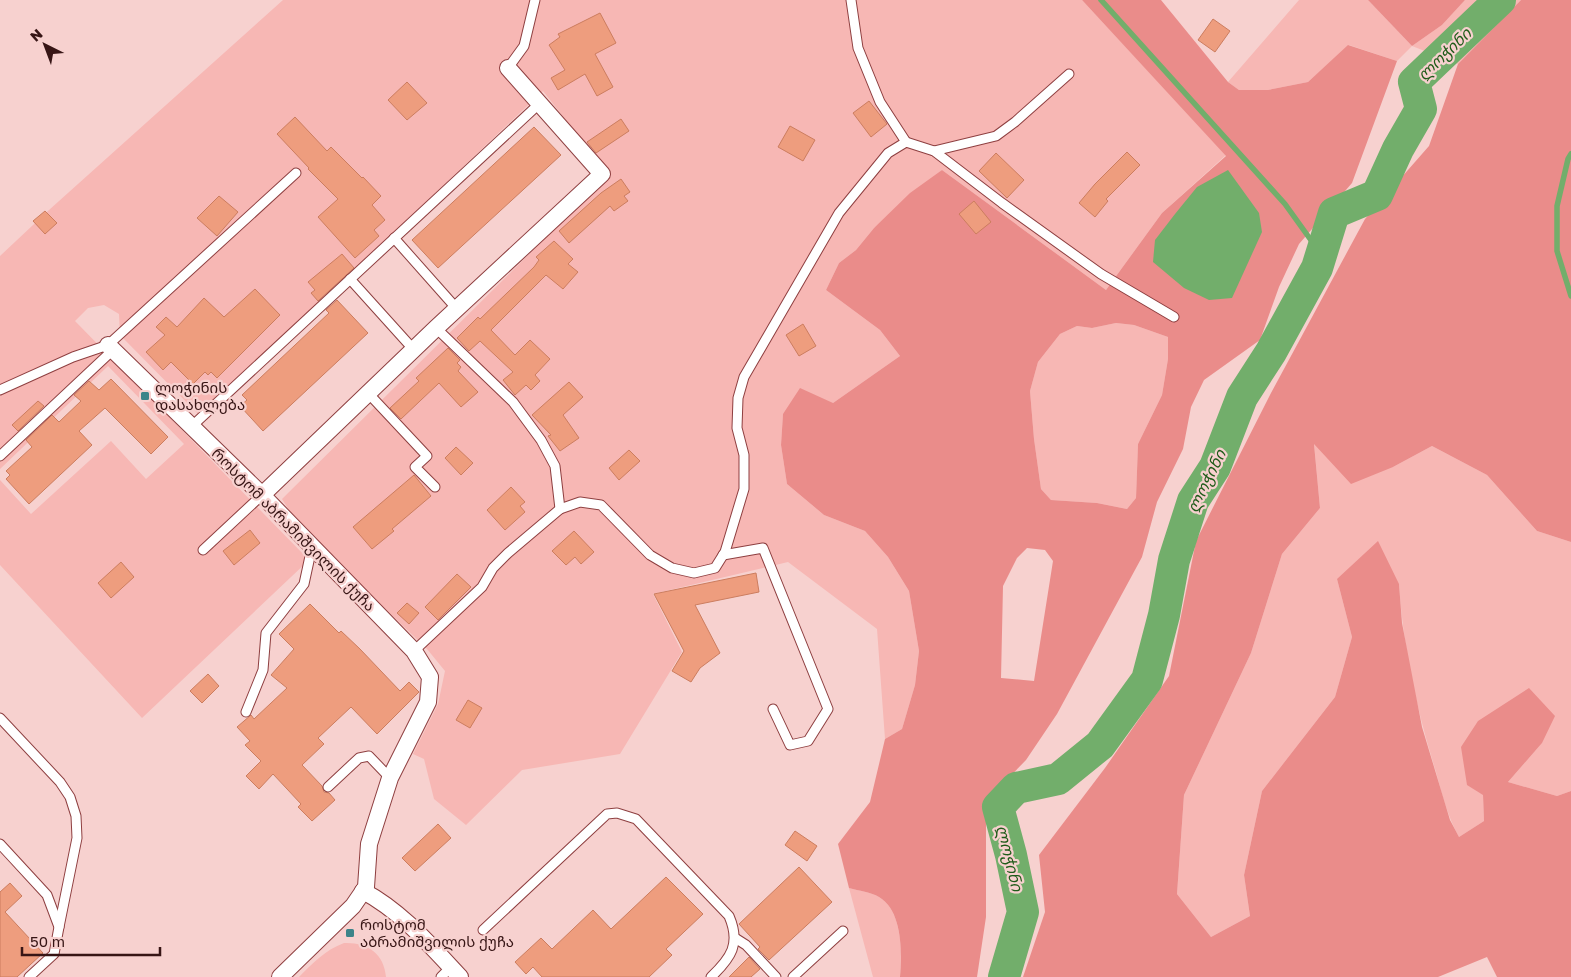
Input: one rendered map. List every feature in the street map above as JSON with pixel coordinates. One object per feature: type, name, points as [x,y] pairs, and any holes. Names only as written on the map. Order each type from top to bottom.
[{"type":"street","points":[[262,495],[436,328],[602,174],[508,68]]},
{"type":"street","name":"როსტომ აბრამიშვილის ქუჩა","points":[[111,347],[262,495],[414,651],[430,677],[428,702],[390,778],[369,844],[366,887],[363,891]]},
{"type":"street","points":[[280,977],[353,906],[363,891],[387,905],[429,944],[450,974]]},
{"type":"lane","points":[[508,68],[524,46],[535,0]]},
{"type":"lane","points":[[851,0],[858,48],[880,102],[906,142],[934,151],[1002,203],[1101,274],[1174,317]]},
{"type":"lane","points":[[934,151],[996,136],[1015,122],[1069,74]]},
{"type":"lane","points":[[191,427],[539,104]]},
{"type":"lane","points":[[414,651],[482,587],[494,568],[508,553],[560,509],[580,502],[600,505],[650,555],[672,568],[694,573],[714,568],[724,555],[744,489],[744,455],[737,428],[738,398],[744,377],[839,213],[888,153],[906,142]]},
{"type":"lane","points":[[0,456],[111,347],[296,173]]},
{"type":"lane","points":[[394,238],[458,309]]},
{"type":"lane","points":[[350,279],[414,350]]},
{"type":"lane","points":[[436,328],[513,402],[541,440],[555,466],[560,509]]},
{"type":"lane","points":[[0,390],[73,357],[111,347]]},
{"type":"lane","points":[[368,393],[427,456],[415,468],[435,487]]},
{"type":"lane","points":[[203,550],[262,495]]},
{"type":"lane","points":[[246,712],[263,670],[266,633],[304,584],[312,547]]},
{"type":"lane","points":[[724,555],[764,548],[828,710],[808,740],[790,745],[773,709]]},
{"type":"lane","points":[[0,718],[60,782],[70,797],[76,816],[77,838],[54,954],[29,977]]},
{"type":"lane","points":[[328,787],[359,758],[369,756],[390,778]]},
{"type":"lane","points":[[483,930],[607,814],[617,813],[636,819],[729,916],[734,928],[733,949],[726,962],[711,977]]},
{"type":"lane","points":[[0,844],[47,895],[59,927]]},
{"type":"lane","points":[[794,977],[843,931]]},
{"type":"lane","points":[[735,938],[746,945],[776,977]]},
{"type":"shaded area","points":[[283,0],[1082,0],[1226,155],[1162,213],[1106,290],[942,170],[874,228],[856,250],[839,263],[826,290],[880,330],[900,356],[833,403],[783,414],[781,445],[787,484],[824,515],[865,531],[888,557],[909,591],[919,651],[915,685],[902,729],[885,739],[877,629],[788,562],[653,594],[682,652],[620,754],[522,770],[466,825],[434,799],[424,759],[413,754],[438,704],[445,671],[427,649],[299,526],[282,499],[609,175],[543,91],[200,416],[120,335],[119,314],[104,305],[88,308],[75,321],[309,560],[142,718],[0,565],[0,480],[31,514],[111,441],[146,479],[184,444],[108,366],[0,469],[0,256]]},
{"type":"shaded area","points":[[1082,0],[1161,0],[1228,82],[1239,90],[1268,90],[1308,82],[1348,45],[1397,61],[1352,183],[1299,244],[1279,287],[1260,340],[1204,380],[1191,407],[1183,449],[1157,502],[1142,557],[1057,714],[1026,760],[998,789],[986,810],[986,917],[977,977],[900,977],[901,945],[897,922],[893,912],[879,897],[849,888],[838,844],[870,802],[885,739],[902,729],[915,685],[919,651],[909,591],[888,557],[865,531],[824,515],[787,484],[781,445],[783,414],[800,388],[833,403],[900,356],[880,330],[826,290],[839,263],[856,250],[874,228],[910,193],[942,170],[1106,290],[1162,213],[1226,156]],"holes":[[[1116,323],[1134,325],[1168,337],[1168,359],[1162,395],[1138,444],[1136,498],[1127,509],[1097,503],[1051,500],[1041,489],[1034,439],[1030,391],[1038,362],[1060,334],[1077,326],[1092,328]],[[1027,548],[1045,550],[1053,561],[1034,681],[1001,678],[1003,586],[1017,558]]]},
{"type":"shaded area","points":[[1299,0],[1368,0],[1412,46],[1397,61],[1349,45],[1308,82],[1268,90],[1239,90],[1228,82]]},
{"type":"shaded area","points":[[1368,0],[1465,0],[1442,25],[1412,46]]},
{"type":"shaded area","points":[[1465,0],[1521,0],[1458,64],[1412,46],[1442,25]]},
{"type":"shaded area","points":[[1521,0],[1571,0],[1571,542],[1537,531],[1487,475],[1432,446],[1393,467],[1351,484],[1314,444],[1320,508],[1282,554],[1251,653],[1184,795],[1177,894],[1211,937],[1250,916],[1244,875],[1262,791],[1335,697],[1352,637],[1337,579],[1378,541],[1399,584],[1402,623],[1422,727],[1450,820],[1459,837],[1484,821],[1483,795],[1467,785],[1461,747],[1478,721],[1529,688],[1555,716],[1542,743],[1508,782],[1557,796],[1571,791],[1571,977],[1497,977],[1487,957],[1438,977],[1023,977],[1045,912],[1039,855],[1105,768],[1169,676],[1196,541],[1271,393],[1365,219],[1429,146],[1458,64]]},
{"type":"shaded area","points":[[1228,170],[1259,213],[1262,232],[1232,298],[1209,300],[1184,288],[1153,262],[1155,240],[1197,187]]},
{"type":"shaded area","points":[[1116,323],[1134,325],[1168,337],[1168,359],[1162,395],[1138,444],[1136,498],[1127,509],[1097,503],[1051,500],[1041,489],[1034,439],[1030,391],[1038,362],[1060,334],[1077,326],[1092,328]]},
{"type":"shaded area","points":[[1314,443],[1393,467],[1432,446],[1487,475],[1537,531],[1571,542],[1571,791],[1557,796],[1508,782],[1542,743],[1483,795],[1484,821],[1459,837],[1443,797],[1417,703],[1407,656],[1399,584],[1337,579],[1352,637],[1335,697],[1262,791],[1244,875],[1250,916],[1211,937],[1177,894],[1184,795],[1251,653],[1282,554],[1320,508]]},
{"type":"shaded area","points":[[849,888],[879,897],[893,912],[897,922],[901,945],[900,977],[873,977]]},
{"type":"shaded area","points":[[344,943],[367,947],[378,955],[385,969],[386,977],[299,977],[325,953]]},
{"type":"building","points":[[600,13],[616,43],[595,54],[613,87],[597,96],[585,74],[558,90],[551,78],[565,70],[549,45],[560,37],[558,34]]},
{"type":"building","points":[[1213,19],[1230,31],[1215,52],[1198,40]]},
{"type":"building","points":[[407,82],[427,103],[407,120],[388,100]]},
{"type":"building","points":[[869,101],[887,124],[871,137],[853,113]]},
{"type":"building","points":[[295,117],[327,151],[331,147],[381,196],[372,205],[385,220],[374,230],[379,236],[355,258],[318,217],[338,199],[277,134]]},
{"type":"building","points":[[621,119],[629,131],[596,153],[587,142]]},
{"type":"building","points":[[790,126],[815,140],[803,161],[778,147]]},
{"type":"building","points":[[534,127],[561,155],[438,268],[412,240]]},
{"type":"building","points":[[1127,152],[1140,165],[1106,199],[1108,201],[1095,217],[1079,203]]},
{"type":"building","points":[[996,153],[1024,180],[1007,198],[979,171]]},
{"type":"building","points":[[621,179],[630,192],[624,196],[628,201],[614,211],[610,206],[569,243],[559,231],[601,193]]},
{"type":"building","points":[[219,196],[238,212],[217,236],[197,218]]},
{"type":"building","points":[[974,201],[991,222],[976,234],[959,214]]},
{"type":"building","points":[[45,211],[57,223],[45,234],[33,221]]},
{"type":"building","points":[[554,241],[573,259],[568,264],[578,272],[563,289],[546,275],[491,330],[515,355],[530,340],[550,359],[535,375],[540,381],[531,390],[526,385],[515,395],[503,380],[513,372],[480,341],[469,351],[457,338],[478,317],[480,319],[534,267],[539,260],[536,257]]},
{"type":"building","points":[[342,254],[354,268],[318,301],[311,293],[315,290],[308,282]]},
{"type":"building","points":[[255,289],[280,315],[217,378],[211,372],[208,375],[205,372],[193,384],[171,362],[163,370],[146,352],[165,335],[156,327],[166,317],[177,327],[204,298],[224,317]]},
{"type":"building","points":[[337,300],[368,333],[263,431],[240,406],[247,400],[242,395],[329,313],[326,310]]},
{"type":"building","points":[[803,324],[816,346],[799,356],[786,335]]},
{"type":"building","points":[[448,348],[460,360],[457,363],[461,367],[458,371],[478,392],[461,407],[439,383],[401,419],[390,408],[419,381],[416,378]]},
{"type":"building","points":[[111,379],[168,437],[151,454],[105,408],[79,431],[92,445],[29,504],[6,479],[10,475],[6,471],[32,447],[26,440],[52,415],[59,422],[81,401],[74,395],[89,381],[99,390]]},
{"type":"building","points":[[569,382],[583,397],[563,415],[579,438],[560,451],[548,436],[551,435],[532,415]]},
{"type":"building","points":[[38,401],[44,406],[18,431],[12,425]]},
{"type":"building","points":[[456,447],[473,463],[461,475],[445,458]]},
{"type":"building","points":[[629,450],[640,461],[619,480],[609,468]]},
{"type":"building","points":[[414,475],[431,496],[392,529],[394,531],[372,549],[353,527]]},
{"type":"building","points":[[511,487],[525,502],[520,506],[525,512],[505,530],[487,510]]},
{"type":"building","points":[[250,530],[260,543],[234,565],[223,551]]},
{"type":"building","points":[[574,531],[594,552],[581,564],[575,557],[566,565],[552,551]]},
{"type":"building","points":[[121,562],[134,577],[111,598],[98,583]]},
{"type":"building","points":[[756,573],[759,592],[695,605],[720,653],[700,668],[691,682],[672,671],[684,651],[654,594]]},
{"type":"building","points":[[457,574],[471,587],[438,620],[425,607]]},
{"type":"building","points":[[407,603],[419,613],[409,624],[397,613]]},
{"type":"building","points":[[310,604],[339,633],[341,631],[360,649],[400,691],[409,682],[419,692],[377,734],[351,707],[318,738],[324,744],[302,765],[322,786],[324,792],[329,793],[335,800],[312,821],[298,807],[301,804],[273,774],[259,789],[246,776],[261,761],[245,745],[250,741],[237,727],[251,715],[254,719],[287,688],[271,675],[294,649],[279,634]]},
{"type":"building","points":[[208,674],[219,686],[202,703],[190,691]]},
{"type":"building","points":[[468,700],[482,708],[470,728],[456,720]]},
{"type":"building","points":[[438,824],[451,838],[415,871],[402,858]]},
{"type":"building","points":[[795,831],[817,846],[807,861],[785,845]]},
{"type":"building","points":[[799,867],[832,902],[769,960],[739,924]]},
{"type":"building","points":[[666,877],[703,914],[666,949],[672,955],[649,977],[542,977],[533,967],[526,974],[515,962],[541,938],[552,949],[593,910],[611,929]]},
{"type":"building","points":[[10,883],[22,896],[5,912],[43,953],[17,977],[0,977],[0,892]]},
{"type":"building","points":[[749,957],[760,969],[751,977],[729,977]]},
{"type":"waterway","points":[[1101,0],[1285,204],[1313,243],[1317,268]]},
{"type":"waterway","name":"ლოჭინი","points":[[1004,977],[1023,912],[1011,855],[998,807],[1016,788],[1058,779],[1100,745],[1147,680],[1164,615],[1174,560],[1193,501],[1215,467],[1242,397],[1271,352],[1317,268],[1334,213],[1377,195],[1398,149],[1421,109],[1414,82],[1500,0]]},
{"type":"waterway","points":[[1571,154],[1568,159],[1557,206],[1557,251],[1571,296]]},
{"type":"place","name":"ლოჭინის დასახლება","points":[[145,396]]},
{"type":"place","name":"როსტომ აბრამიშვილის ქუჩა","points":[[350,933]]}]
